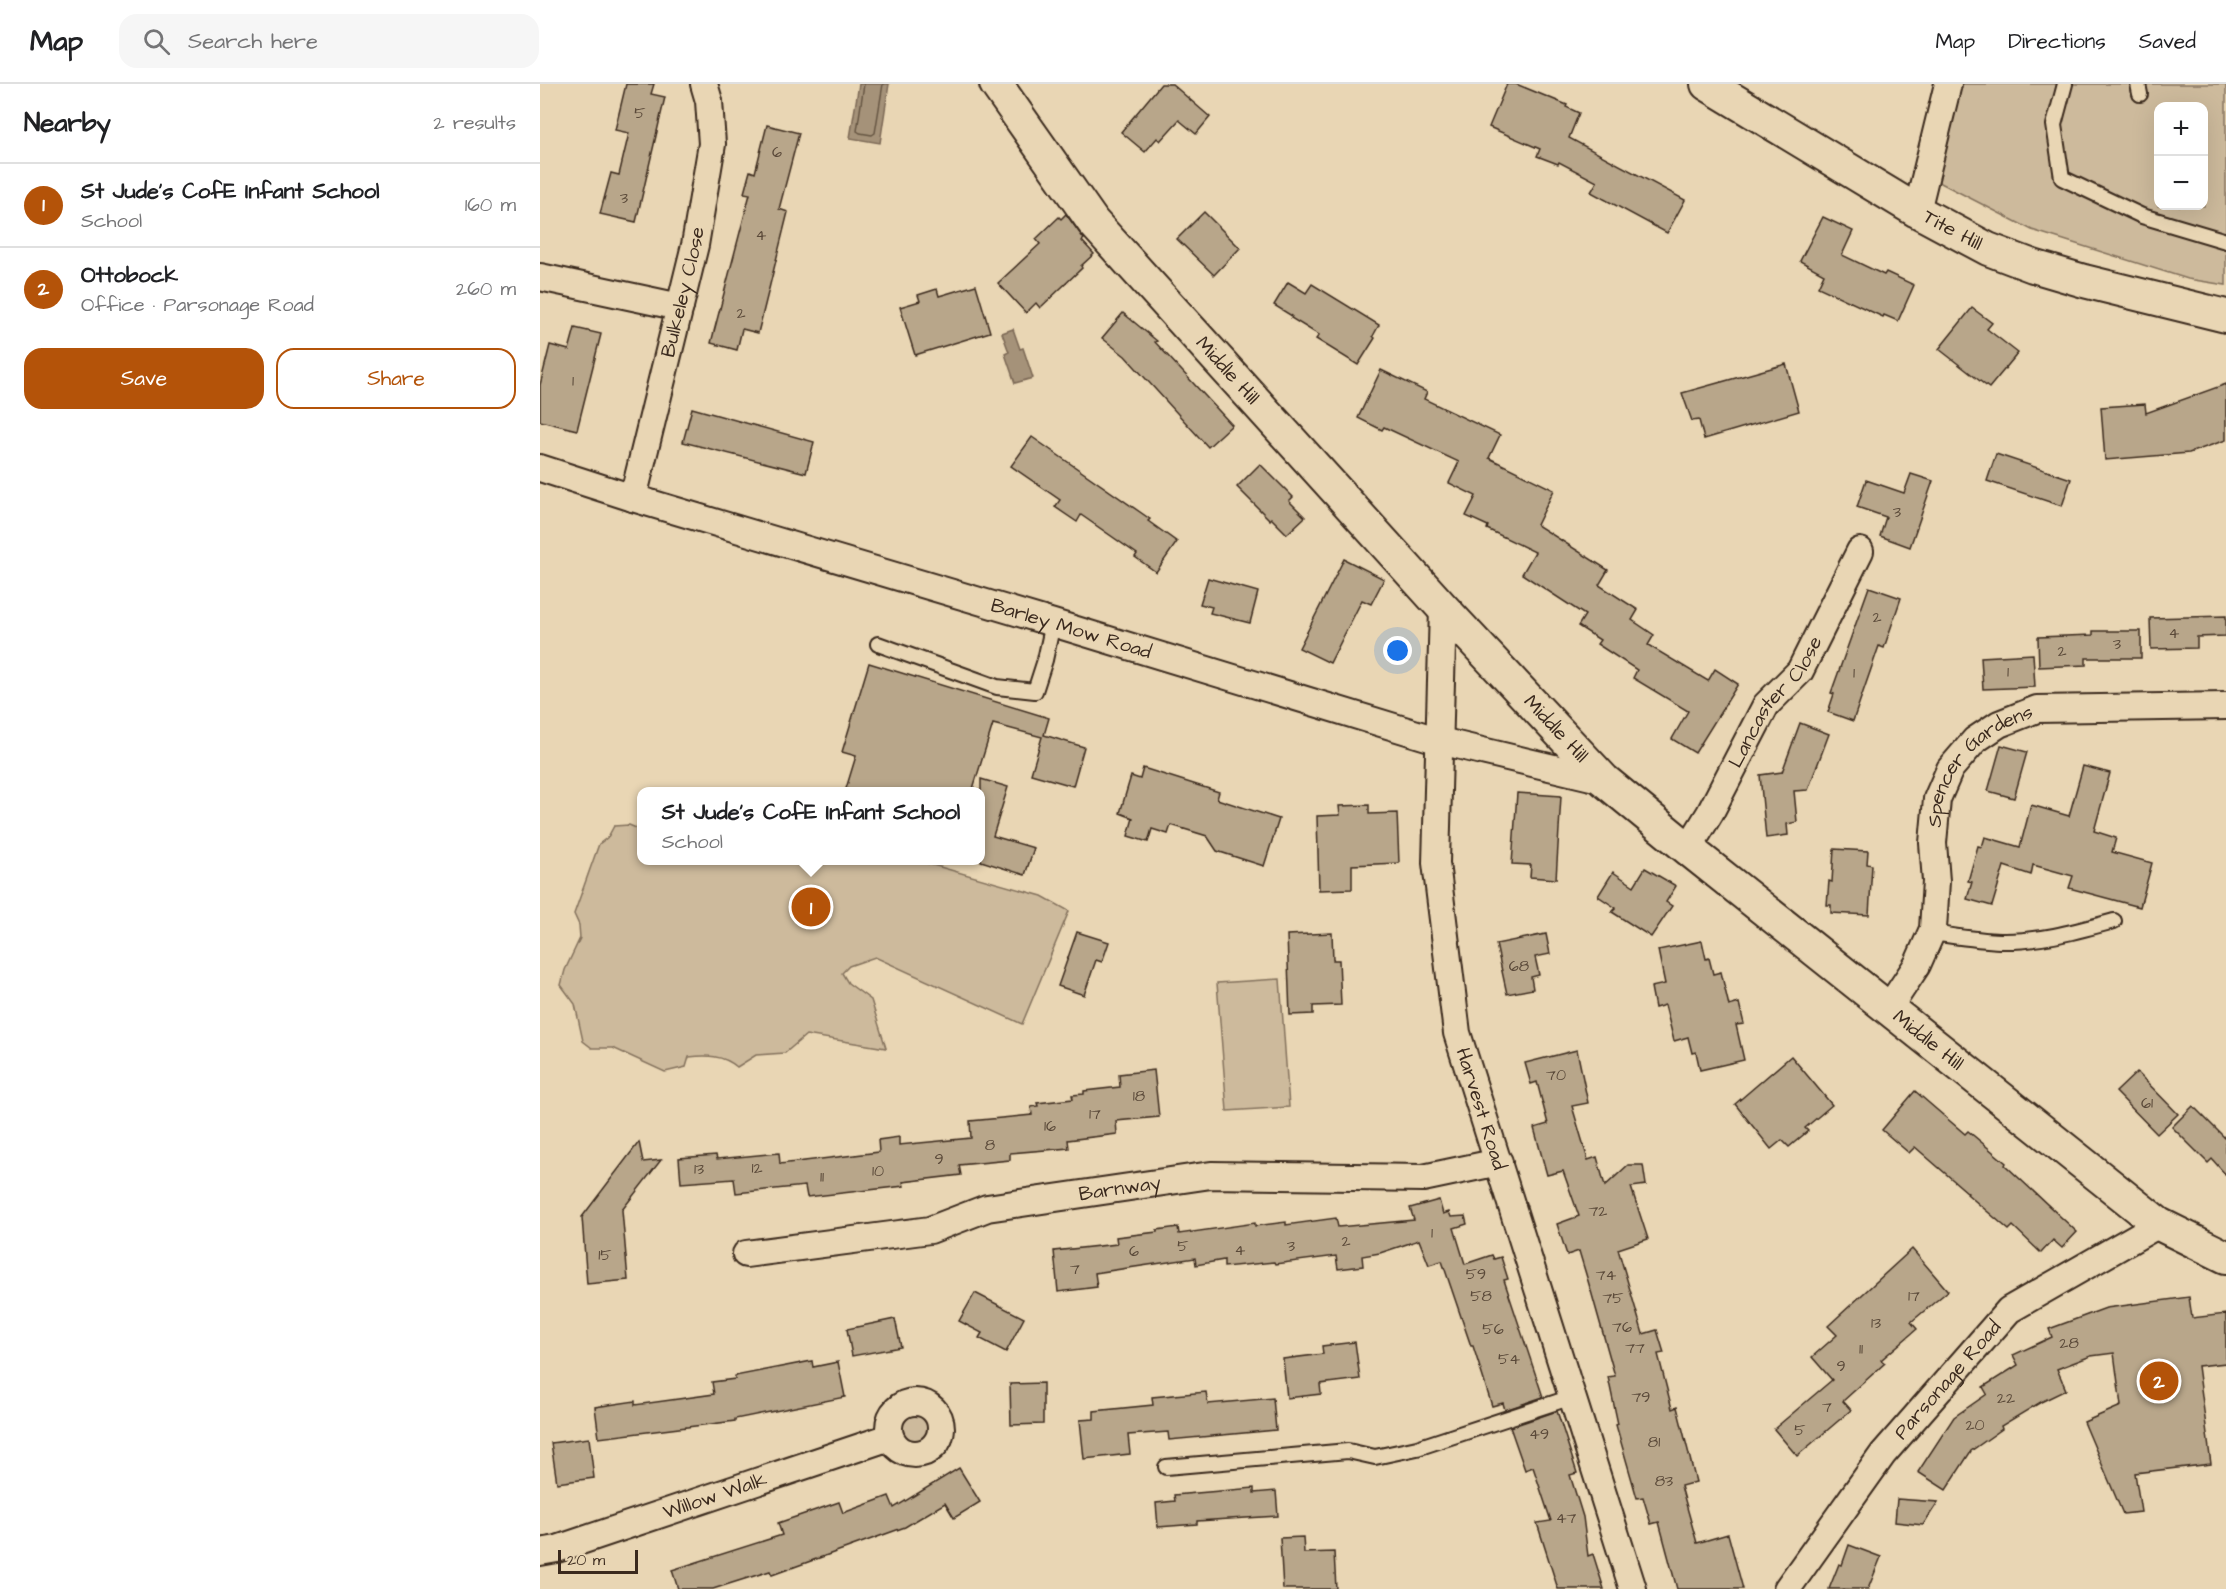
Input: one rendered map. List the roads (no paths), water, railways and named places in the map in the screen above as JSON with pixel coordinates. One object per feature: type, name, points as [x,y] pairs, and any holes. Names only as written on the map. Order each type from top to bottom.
[{"type":"street","name":"Bulkeley Close","points":[[633,498],[695,245],[712,144],[709,101],[704,84]]},
{"type":"street","name":"Middle Hill","points":[[996,84],[1093,222],[1443,608],[1604,780],[2159,1224],[2226,1257]]},
{"type":"street","name":"Tite Hill","points":[[1707,84],[1917,211],[1988,249],[2033,266],[2084,281],[2226,316]]},
{"type":"street","points":[[1917,211],[1948,84]]},
{"type":"street","points":[[540,278],[680,307]]},
{"type":"street","name":"Barley Mow Road","points":[[540,468],[1440,741],[1604,780]]},
{"type":"street","name":"Lancaster Close","points":[[1688,849],[1710,813],[1766,705],[1800,671],[1860,551]]},
{"type":"street","name":"Harvest Road","points":[[1443,608],[1436,863],[1457,1033],[1633,1589]]},
{"type":"street","name":"Spencer Gardens","points":[[1888,1009],[1917,965],[1931,933],[1936,881],[1933,843],[1937,799],[1950,769],[1975,740],[1999,724],[2037,709],[2226,706]]},
{"type":"street","name":"Barnway","points":[[746,1254],[930,1230],[987,1208],[1211,1175],[1423,1178],[1499,1162]]},
{"type":"street","name":"Parsonage Road","points":[[1787,1589],[1883,1454],[2009,1310],[2159,1224]]},
{"type":"street","name":"Willow Walk","points":[[540,1552],[557,1549],[890,1437]]},
{"type":"lane","points":[[2065,84],[2054,125],[2062,178],[2142,216],[2226,241]]},
{"type":"lane","points":[[878,644],[997,687],[1035,691],[1045,660],[1053,622]]},
{"type":"lane","points":[[1931,933],[2002,941],[2050,937],[2114,921]]},
{"type":"lane","points":[[1166,1467],[1348,1451],[1375,1457],[1417,1448],[1572,1397]]},
{"type":"water","points":[[859,84],[889,84],[880,143],[850,138]]},
{"type":"water","points":[[1013,329],[1020,349],[1023,348],[1033,378],[1015,383],[1005,354],[1009,352],[1002,333]]},
{"type":"place","name":"St Jude's CofE Infant School","points":[[811,907]]},
{"type":"place","name":"Ottobock","points":[[2159,1381]]}]
